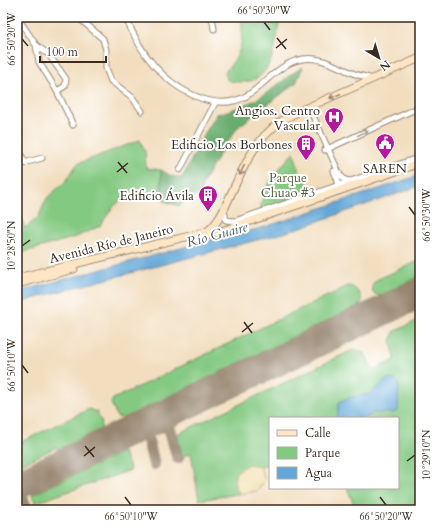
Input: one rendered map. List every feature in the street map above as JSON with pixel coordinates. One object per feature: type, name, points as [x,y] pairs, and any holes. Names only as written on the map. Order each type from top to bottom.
[{"type":"street","points":[[17,17],[36,45],[49,56],[66,79],[65,86],[57,91]]},
{"type":"street","points":[[78,17],[103,39],[106,50],[106,68],[111,81],[132,97],[142,111]]},
{"type":"street","points":[[125,17],[148,58],[160,72],[191,93],[207,101],[226,103],[239,100],[252,92],[284,67],[304,59],[327,62],[372,79]]},
{"type":"street","points":[[212,17],[214,29]]},
{"type":"street","points":[[36,45],[39,62],[57,91],[74,125]]},
{"type":"street","name":"Avenida Río de Janeiro","points":[[17,278],[206,232],[213,226],[224,210],[251,151],[257,143],[279,122],[420,58]]},
{"type":"street","points":[[356,74],[358,81],[356,87]]},
{"type":"street","points":[[180,170],[215,103]]},
{"type":"street","points":[[326,150],[420,107]]},
{"type":"street","points":[[308,108],[337,176],[338,186]]},
{"type":"street","points":[[17,147],[25,163]]},
{"type":"street","points":[[326,150],[340,175],[345,180],[350,181]]},
{"type":"street","points":[[224,210],[226,220],[232,222],[311,196],[420,157]]},
{"type":"street","points":[[17,165],[42,158]]},
{"type":"street","name":"Avenida Río de Janeiro","points":[[17,284],[213,235],[420,163]]},
{"type":"street","points":[[287,209],[311,196]]},
{"type":"green space","points":[[242,17],[280,17],[273,54],[268,65],[262,74],[254,80],[242,82],[227,80],[225,72],[231,65],[240,47]]},
{"type":"green space","points":[[303,67],[296,83],[238,127],[203,182],[200,194],[190,197],[179,206],[164,201],[161,196],[161,170],[171,176],[182,178],[205,133],[217,114],[237,108],[256,99]]},
{"type":"green space","points":[[140,140],[145,152],[146,168],[161,170],[161,196],[139,191],[123,198],[113,207],[100,226],[76,237],[17,254],[17,208],[25,228],[38,218],[47,198],[66,181],[77,164]]},
{"type":"green space","name":"Parque Chuao #3","points":[[294,152],[299,171],[314,193],[260,212],[268,186],[276,173]]},
{"type":"green space","points":[[416,262],[420,263],[420,276],[379,296],[373,293],[372,285],[376,280]]},
{"type":"green space","points":[[348,286],[356,289],[361,296],[362,301],[360,305],[124,418],[117,417],[111,403],[113,399]]},
{"type":"green space","points":[[420,319],[420,502],[403,510],[374,510],[354,505],[347,489],[399,489],[399,417],[269,417],[269,464],[260,466],[265,480],[257,491],[199,500],[191,453],[181,457],[177,434],[355,349],[365,354],[373,370],[395,360],[391,341],[394,332]]},
{"type":"green space","points":[[89,409],[97,412],[102,423],[100,430],[58,450],[57,447],[17,466],[17,444]]},
{"type":"green space","points":[[123,452],[131,470],[35,503],[32,495]]},
{"type":"sand","points":[[248,464],[260,466],[265,480],[257,491],[240,494],[234,481],[235,475],[236,472]]},
{"type":"water","name":"Río Guaire","points":[[420,175],[420,186],[284,233],[42,296],[17,304],[17,292],[265,227]]},
{"type":"water","points":[[388,379],[396,380],[399,384],[398,411],[392,413],[373,413],[367,417],[337,417],[339,402],[348,398],[370,394]]},
{"type":"waterway","points":[[266,17],[267,29]]},
{"type":"taxiway","points":[[165,415],[178,458]]},
{"type":"taxiway","points":[[144,425],[154,464]]},
{"type":"taxiway","points":[[17,487],[26,507]]},
{"type":"runway","points":[[17,485],[420,293]]},
{"type":"place","name":"Angios. Centro Vascular","points":[[334,134]]},
{"type":"place","name":"SAREN","points":[[385,160]]},
{"type":"place","name":"Edificio Los Borbones","points":[[306,161]]},
{"type":"place","name":"Edificio Ávila","points":[[208,212]]}]
